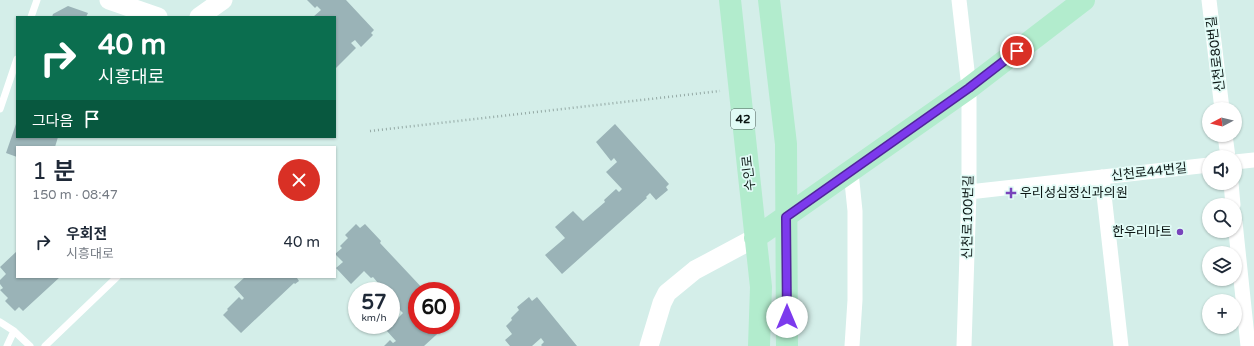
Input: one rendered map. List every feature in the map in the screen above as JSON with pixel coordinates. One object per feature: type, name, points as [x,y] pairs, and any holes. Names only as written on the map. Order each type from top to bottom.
[{"type":"main road","name":"수인로","points":[[730,0],[761,287],[759,346]]},
{"type":"main road","points":[[769,0],[786,144],[787,346]]},
{"type":"main road","points":[[755,238],[969,88],[1079,2]]},
{"type":"street","points":[[109,0],[155,16]]},
{"type":"street","points":[[200,16],[223,0]]},
{"type":"street","name":"신천로100번길","points":[[959,0],[969,88],[969,192],[964,346]]},
{"type":"street","name":"신천로80번길","points":[[1209,0],[1221,102]]},
{"type":"street","points":[[1242,161],[1254,160]]},
{"type":"street","name":"신천로44번길","points":[[969,192],[1202,166]]},
{"type":"street","points":[[851,172],[855,211],[852,346]]},
{"type":"street","points":[[1102,177],[1121,346]]},
{"type":"street","points":[[649,346],[662,302],[667,293],[695,270],[755,238]]},
{"type":"street","points":[[1237,238],[1248,346]]},
{"type":"lane","points":[[31,16],[37,0]]},
{"type":"lane","points":[[0,109],[16,62]]},
{"type":"lane","points":[[45,346],[116,278]]},
{"type":"lane","points":[[0,322],[14,331],[30,346]]},
{"type":"lane","points":[[6,346],[14,331]]},
{"type":"path","points":[[370,131],[721,90]]},
{"type":"building","points":[[307,0],[346,0],[374,30],[371,33],[373,35],[361,47],[355,40],[351,43],[356,48],[336,68],[336,16],[314,16],[321,10],[317,6],[315,8]]},
{"type":"building","points":[[68,6],[88,13],[86,16],[52,16],[53,14]]},
{"type":"building","points":[[16,124],[16,138],[58,138],[55,146],[16,146],[16,157],[6,153]]},
{"type":"building","points":[[615,124],[669,184],[666,187],[668,190],[656,200],[650,193],[646,197],[647,198],[562,274],[545,255],[565,238],[555,227],[573,211],[583,221],[605,202],[604,200],[616,189],[619,192],[622,189],[606,172],[617,162],[614,158],[611,161],[596,142]]},
{"type":"building","points":[[356,224],[360,228],[365,224],[381,241],[380,243],[417,282],[408,282],[408,334],[437,334],[424,346],[384,346],[390,340],[393,343],[396,341],[390,334],[400,334],[400,316],[403,313],[400,310],[400,282],[377,282],[364,271],[353,282],[349,282],[336,268],[343,262],[336,253],[342,248],[340,246],[348,238],[345,235]]},
{"type":"building","points":[[16,252],[16,278],[59,278],[23,311],[19,307],[15,311],[5,301],[8,298],[0,290],[3,288],[0,284],[0,280],[6,274],[0,267]]},
{"type":"building","points":[[244,278],[297,278],[299,281],[295,284],[294,283],[241,333],[223,315],[239,297],[242,300],[244,298],[234,287]]},
{"type":"building","points":[[529,297],[532,301],[537,297],[577,346],[542,346],[541,345],[544,342],[541,338],[532,346],[510,346],[505,340],[512,334],[506,326],[519,310],[517,307]]},
{"type":"place","name":"우리성심정신과의원","points":[[1011,193]]},
{"type":"place","name":"한우리마트","points":[[1180,232]]},
{"type":"route","points":[[787,317],[786,217],[969,88],[1017,51]]}]
